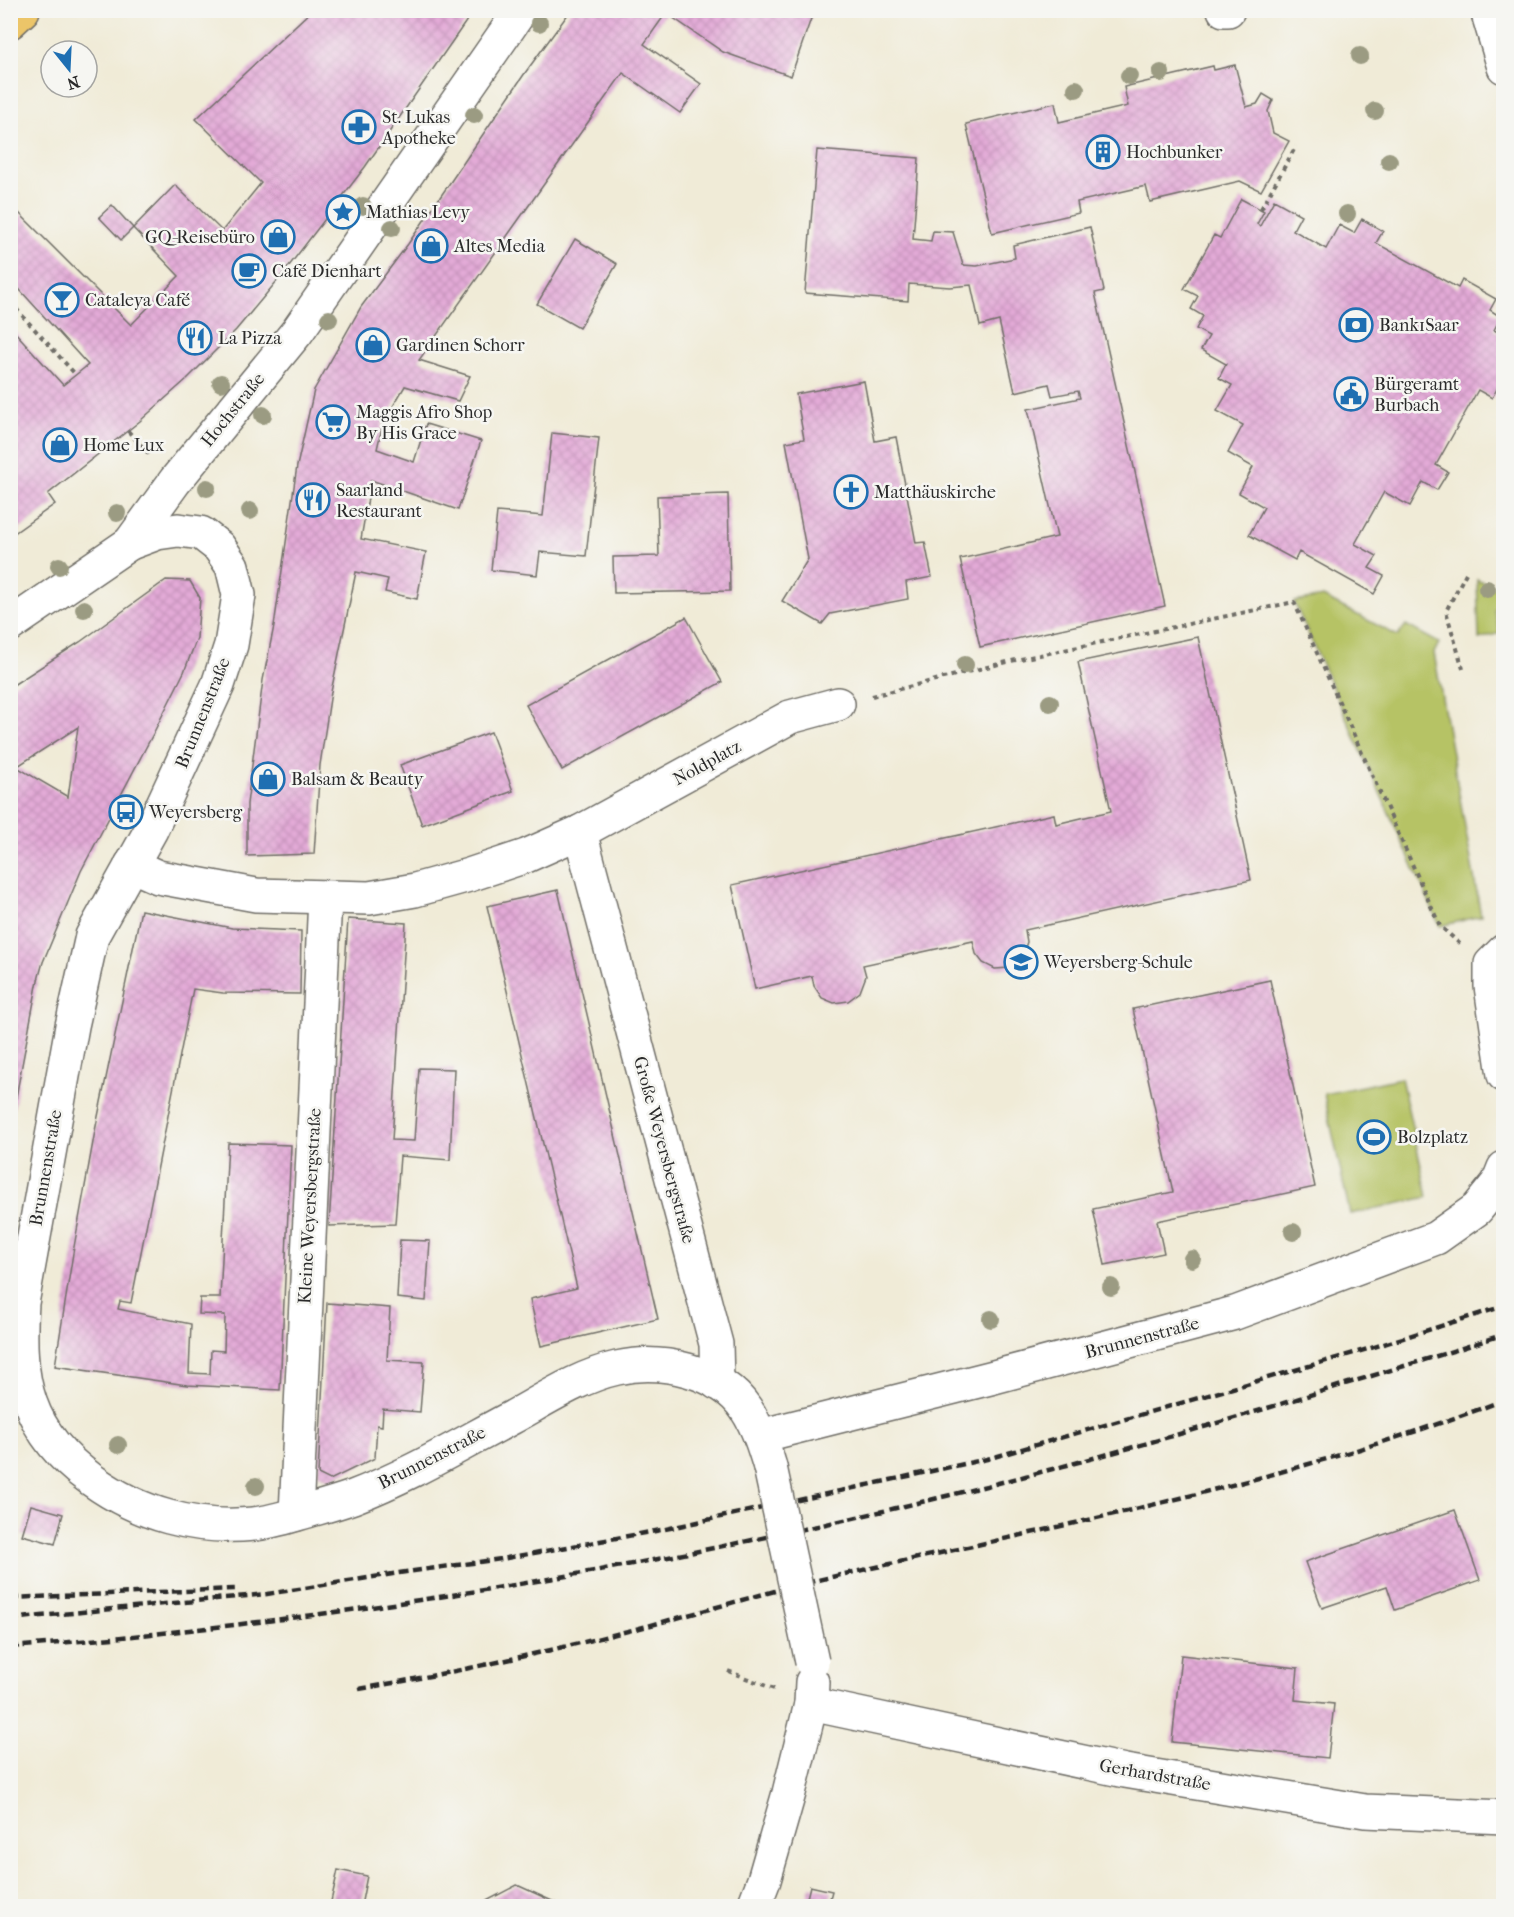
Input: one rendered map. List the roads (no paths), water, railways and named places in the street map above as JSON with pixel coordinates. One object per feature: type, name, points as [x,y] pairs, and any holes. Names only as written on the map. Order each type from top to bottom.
[{"type":"main road","points":[[10,22],[23,10]]},
{"type":"street","name":"Hochstraße","points":[[10,625],[130,543],[175,481],[297,332],[520,10]]},
{"type":"street","points":[[1487,10],[1503,67]]},
{"type":"street","name":"Brunnenstraße","points":[[130,543],[157,533],[178,530],[201,533],[219,547],[232,566],[239,595],[231,645],[218,686],[151,830],[92,936],[72,1026],[22,1303],[17,1377],[34,1414],[50,1441],[76,1468],[102,1487],[135,1506],[173,1519],[213,1525],[255,1524],[352,1497],[381,1485],[579,1381],[616,1368],[643,1365],[673,1366],[699,1373],[717,1383]]},
{"type":"street","name":"Noldplatz","points":[[580,832],[790,717],[838,704]]},
{"type":"street","points":[[131,865],[158,877],[174,881],[256,894],[369,898],[415,890],[469,875],[526,856],[580,832]]},
{"type":"street","name":"Große Weyersbergstraße","points":[[580,832],[716,1344],[717,1383]]},
{"type":"street","name":"Kleine Weyersbergstraße","points":[[296,1514],[326,898]]},
{"type":"street","points":[[1497,958],[1491,986],[1503,1075]]},
{"type":"street","name":"Brunnenstraße","points":[[760,1436],[1235,1313],[1436,1238],[1477,1209],[1501,1176]]},
{"type":"street","points":[[717,1383],[745,1407],[760,1436],[770,1467],[812,1662],[810,1704],[789,1793],[759,1893]]},
{"type":"street","name":"Gerhardstraße","points":[[810,1704],[1125,1771],[1354,1809],[1450,1816],[1503,1817]]},
{"type":"railway","points":[[10,1619],[267,1594],[501,1559],[661,1530],[987,1459],[1368,1349],[1504,1306]]},
{"type":"railway","points":[[10,1647],[176,1631],[341,1611],[505,1586],[669,1557],[832,1523],[993,1484],[1154,1441],[1409,1365],[1504,1334]]},
{"type":"railway","points":[[359,1689],[555,1649],[827,1578],[1169,1501],[1338,1456],[1504,1400]]},
{"type":"railway","points":[[10,1598],[235,1589]]},
{"type":"place","name":"St. Lukas Apotheke","points":[[359,127]]},
{"type":"place","name":"Hochbunker","points":[[1103,152]]},
{"type":"place","name":"Mathias Levy","points":[[343,212]]},
{"type":"place","name":"GQ-Reisebüro","points":[[278,237]]},
{"type":"place","name":"Altes Media","points":[[431,246]]},
{"type":"place","name":"Café Dienhart","points":[[249,271]]},
{"type":"place","name":"Cataleya Café","points":[[62,300]]},
{"type":"place","name":"Bank1Saar","points":[[1356,325]]},
{"type":"place","name":"La Pizza","points":[[195,338]]},
{"type":"place","name":"Gardinen Schorr","points":[[373,345]]},
{"type":"place","name":"Bürgeramt Burbach","points":[[1351,394]]},
{"type":"place","name":"Maggis Afro Shop By His Grace","points":[[333,422]]},
{"type":"place","name":"Home Lux","points":[[60,445]]},
{"type":"place","name":"Matthäuskirche","points":[[851,492]]},
{"type":"place","name":"Saarland Restaurant","points":[[313,500]]},
{"type":"place","name":"Balsam & Beauty","points":[[268,779]]},
{"type":"place","name":"Weyersberg","points":[[126,812]]},
{"type":"place","name":"Weyersberg-Schule","points":[[1021,962]]},
{"type":"place","name":"Bolzplatz","points":[[1374,1137]]}]
